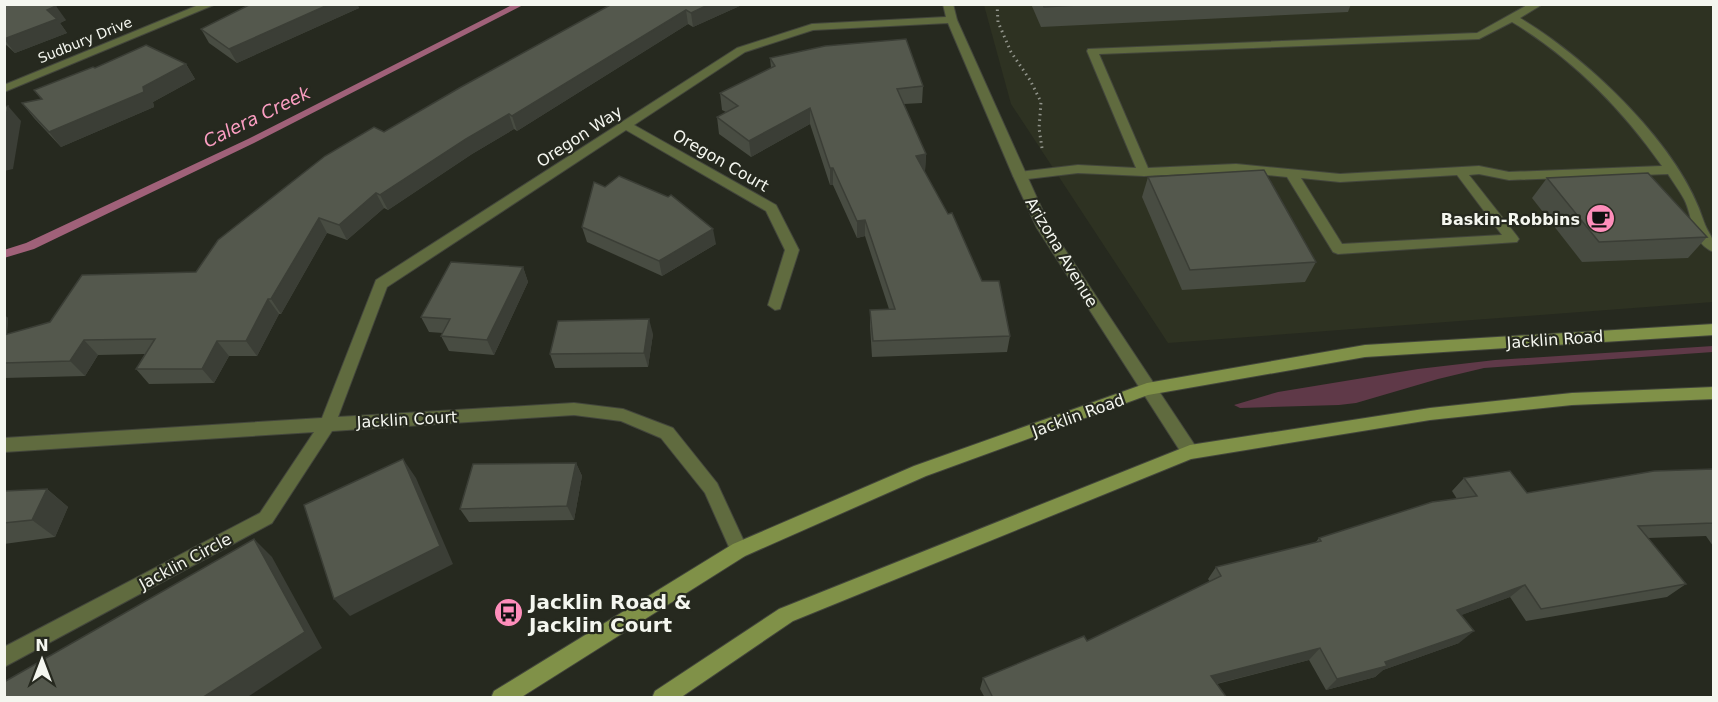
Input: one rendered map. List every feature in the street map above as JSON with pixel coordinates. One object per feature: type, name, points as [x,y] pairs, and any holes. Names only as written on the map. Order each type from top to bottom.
[{"type":"main road","name":"Jacklin Road","points":[[501,698],[739,550],[920,471],[1148,389],[1365,351],[1713,329]]},
{"type":"main road","points":[[662,698],[786,615],[1190,452],[1430,414],[1572,399],[1713,393]]},
{"type":"street","name":"Sudbury Drive","points":[[4,89],[190,8],[211,4]]},
{"type":"street","name":"Arizona Avenue","points":[[948,4],[952,20],[1019,176],[1044,228],[1190,452]]},
{"type":"street","points":[[1144,172],[1092,51],[1479,36],[1538,4]]},
{"type":"street","points":[[1512,18],[1544,35],[1585,70],[1640,126],[1690,197],[1713,247]]},
{"type":"street","name":"Oregon Way","points":[[328,424],[381,284],[741,50],[812,27],[952,20]]},
{"type":"street","name":"Oregon Court","points":[[626,125],[771,208],[792,250],[775,305]]},
{"type":"street","points":[[1019,176],[1078,169],[1144,172],[1236,168],[1340,178],[1479,170],[1509,176],[1671,170]]},
{"type":"street","points":[[1291,173],[1338,249],[1512,239],[1460,171]]},
{"type":"street","name":"Jacklin Court","points":[[4,445],[574,409],[622,415],[668,433],[711,488],[739,550]]},
{"type":"street","name":"Jacklin Circle","points":[[4,658],[266,519],[328,424]]},
{"type":"path","points":[[997,4],[998,22],[1011,52],[1030,80],[1041,102],[1039,128],[1042,151],[1055,172]]},
{"type":"shaded area","points":[[984,5],[1713,5],[1713,302],[1168,343],[1011,104]]},
{"type":"shaded area","points":[[1713,346],[1713,352],[1484,368],[1356,403],[1240,408],[1234,405],[1278,392],[1418,369],[1495,360]]},
{"type":"building","points":[[4,4],[55,4],[56,6],[47,10],[57,19],[4,39]]},
{"type":"building","points":[[251,4],[330,4],[229,49],[201,29]]},
{"type":"building","points":[[612,4],[710,4],[691,13],[686,10],[512,116],[509,114],[466,139],[380,195],[376,193],[339,225],[319,218],[271,299],[268,299],[246,341],[217,341],[202,369],[136,369],[155,339],[84,340],[70,361],[4,363],[4,335],[50,322],[82,275],[196,272],[218,240],[325,156],[374,127],[384,132]]},
{"type":"building","points":[[1043,4],[1095,4],[1044,7]]},
{"type":"building","points":[[906,39],[923,86],[897,89],[926,154],[916,156],[948,214],[952,213],[982,281],[999,281],[1010,336],[873,341],[870,310],[895,309],[865,220],[857,221],[833,168],[830,168],[810,108],[749,141],[717,117],[738,106],[720,93],[775,66],[770,58],[825,46]]},
{"type":"building","points":[[146,45],[186,64],[143,87],[144,92],[49,132],[22,103],[42,99],[34,90],[95,68]]},
{"type":"building","points":[[8,106],[4,127],[4,107]]},
{"type":"building","points":[[1264,170],[1316,262],[1190,270],[1148,177]]},
{"type":"building","points":[[1648,173],[1707,237],[1599,242],[1547,178]]},
{"type":"building","points":[[619,176],[668,197],[671,195],[713,229],[659,261],[582,227],[594,182],[605,187]]},
{"type":"building","points":[[451,262],[523,267],[487,340],[441,336],[450,319],[421,317]]},
{"type":"building","points":[[649,319],[644,353],[550,354],[558,321]]},
{"type":"building","points":[[403,459],[440,546],[334,599],[304,505]]},
{"type":"building","points":[[576,463],[567,506],[460,509],[473,464]]},
{"type":"building","points":[[1713,469],[1713,523],[1638,526],[1686,584],[1541,609],[1525,585],[1457,610],[1474,631],[1385,662],[1387,666],[1337,679],[1320,648],[1211,676],[1227,698],[993,698],[983,678],[1084,636],[1087,641],[1221,576],[1216,567],[1321,541],[1319,538],[1432,502],[1477,496],[1464,478],[1510,471],[1527,493],[1654,471]]},
{"type":"building","points":[[47,489],[32,520],[4,523],[4,491]]},
{"type":"building","points":[[254,539],[305,632],[202,698],[4,698],[4,682]]},
{"type":"waterway","name":"Calera Creek","points":[[4,254],[30,246],[251,141],[521,4]]},
{"type":"place","name":"Baskin-Robbins","points":[[1601,219]]},
{"type":"place","name":"Jacklin Road & Jacklin Court","points":[[508,613]]}]
